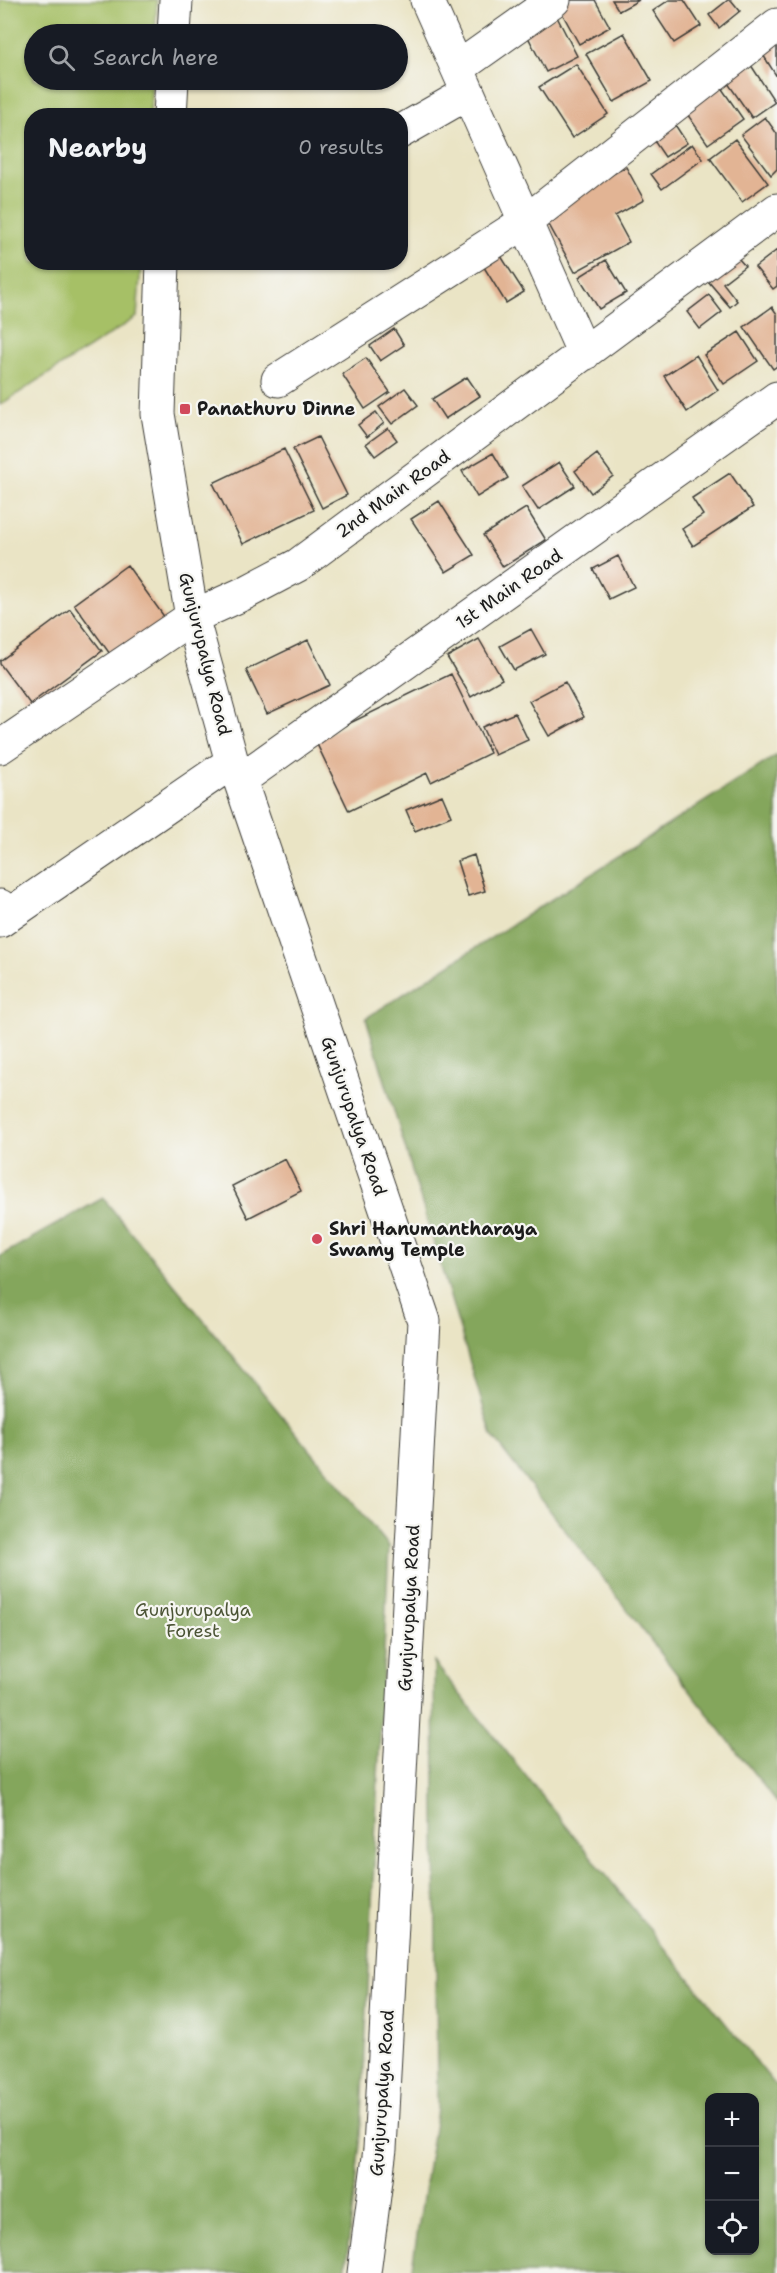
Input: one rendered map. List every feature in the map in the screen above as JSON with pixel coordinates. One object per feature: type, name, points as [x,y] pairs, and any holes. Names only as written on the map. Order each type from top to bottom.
[{"type":"street","points":[[175,24],[176,0]]},
{"type":"street","points":[[427,0],[584,354]]},
{"type":"street","points":[[408,126],[463,81],[554,0]]},
{"type":"street","points":[[278,380],[525,222],[777,25]]},
{"type":"street","points":[[170,108],[171,90]]},
{"type":"street","name":"2nd Main Road","points":[[0,747],[192,617],[298,565],[777,210]]},
{"type":"street","name":"Gunjurupalya Road","points":[[166,270],[158,414],[192,617],[236,771],[424,1321],[380,2149],[364,2273]]},
{"type":"street","name":"1st Main Road","points":[[2,914],[236,771],[777,398]]},
{"type":"green space","points":[[0,0],[157,0],[156,24],[24,24],[24,90],[151,90],[150,108],[24,108],[24,270],[140,270],[137,317],[0,405]]},
{"type":"green space","points":[[777,755],[777,1803],[492,1436],[366,1018]]},
{"type":"green space","name":"Gunjurupalya Forest","points":[[103,1198],[389,1546],[361,2136],[345,2273],[0,2273],[0,1256]]},
{"type":"green space","points":[[434,1662],[777,2087],[777,2273],[411,2273],[437,2109]]},
{"type":"building","points":[[564,0],[595,0],[610,27],[579,44],[557,4]]},
{"type":"building","points":[[612,0],[639,0],[619,11]]},
{"type":"building","points":[[669,0],[684,0],[701,26],[674,43],[653,11]]},
{"type":"building","points":[[731,0],[740,11],[719,28],[709,15]]},
{"type":"building","points":[[556,15],[577,56],[546,72],[525,31]]},
{"type":"building","points":[[624,33],[652,81],[614,102],[586,54]]},
{"type":"building","points":[[777,40],[777,77],[760,50]]},
{"type":"building","points":[[745,56],[775,102],[752,118],[721,73]]},
{"type":"building","points":[[576,64],[608,114],[572,138],[539,87]]},
{"type":"building","points":[[720,86],[743,119],[708,144],[685,111]]},
{"type":"building","points":[[668,114],[687,143],[665,157],[646,129]]},
{"type":"building","points":[[765,117],[777,134],[777,169],[771,175],[741,135]]},
{"type":"building","points":[[735,139],[768,183],[742,202],[710,158]]},
{"type":"building","points":[[692,144],[703,159],[662,189],[651,174]]},
{"type":"building","points":[[626,167],[644,200],[615,216],[629,242],[575,272],[542,212]]},
{"type":"building","points":[[777,250],[777,286],[773,289],[755,267]]},
{"type":"building","points":[[499,253],[524,292],[506,303],[482,264]]},
{"type":"building","points":[[738,258],[745,266],[723,283],[737,301],[730,307],[708,281]]},
{"type":"building","points":[[606,260],[626,293],[599,309],[579,277]]},
{"type":"building","points":[[709,295],[722,312],[700,329],[687,312]]},
{"type":"building","points":[[772,307],[777,314],[777,366],[773,369],[744,327]]},
{"type":"building","points":[[394,329],[404,345],[380,361],[370,346]]},
{"type":"building","points":[[739,332],[758,361],[724,384],[704,355]]},
{"type":"building","points":[[696,355],[718,390],[687,412],[664,376]]},
{"type":"building","points":[[366,358],[390,392],[365,409],[342,374]]},
{"type":"building","points":[[467,377],[480,396],[445,419],[432,399]]},
{"type":"building","points":[[405,388],[418,405],[392,424],[379,407]]},
{"type":"building","points":[[376,412],[384,423],[367,437],[358,425]]},
{"type":"building","points":[[388,428],[397,440],[375,456],[366,444]]},
{"type":"building","points":[[318,437],[347,495],[322,508],[293,449]]},
{"type":"building","points":[[284,449],[314,510],[243,544],[213,483]]},
{"type":"building","points":[[493,453],[508,478],[477,497],[462,471]]},
{"type":"building","points":[[597,454],[613,476],[591,493],[575,471]]},
{"type":"building","points":[[559,462],[575,486],[538,510],[522,486]]},
{"type":"building","points":[[730,473],[753,507],[693,546],[682,529],[703,515],[692,498]]},
{"type":"building","points":[[439,501],[474,555],[446,572],[411,519]]},
{"type":"building","points":[[526,508],[546,540],[503,567],[483,535]]},
{"type":"building","points":[[618,556],[634,587],[609,599],[593,569]]},
{"type":"building","points":[[127,565],[168,622],[115,661],[74,604]]},
{"type":"building","points":[[70,609],[102,651],[30,704],[0,661]]},
{"type":"building","points":[[531,629],[545,654],[514,670],[500,646]]},
{"type":"building","points":[[479,639],[502,679],[471,697],[447,657]]},
{"type":"building","points":[[308,640],[330,685],[267,714],[246,670]]},
{"type":"building","points":[[451,674],[490,753],[431,782],[427,773],[349,811],[315,740]]},
{"type":"building","points":[[565,682],[584,717],[549,736],[529,701]]},
{"type":"building","points":[[515,713],[528,740],[495,755],[482,727]]},
{"type":"building","points":[[442,795],[451,816],[415,831],[406,810]]},
{"type":"building","points":[[474,855],[485,891],[468,896],[457,861]]},
{"type":"building","points":[[285,1159],[301,1191],[248,1218],[232,1186]]},
{"type":"place","name":"Panathuru Dinne","points":[[185,409]]},
{"type":"place","name":"Shri Hanumantharaya Swamy Temple","points":[[317,1239]]}]
